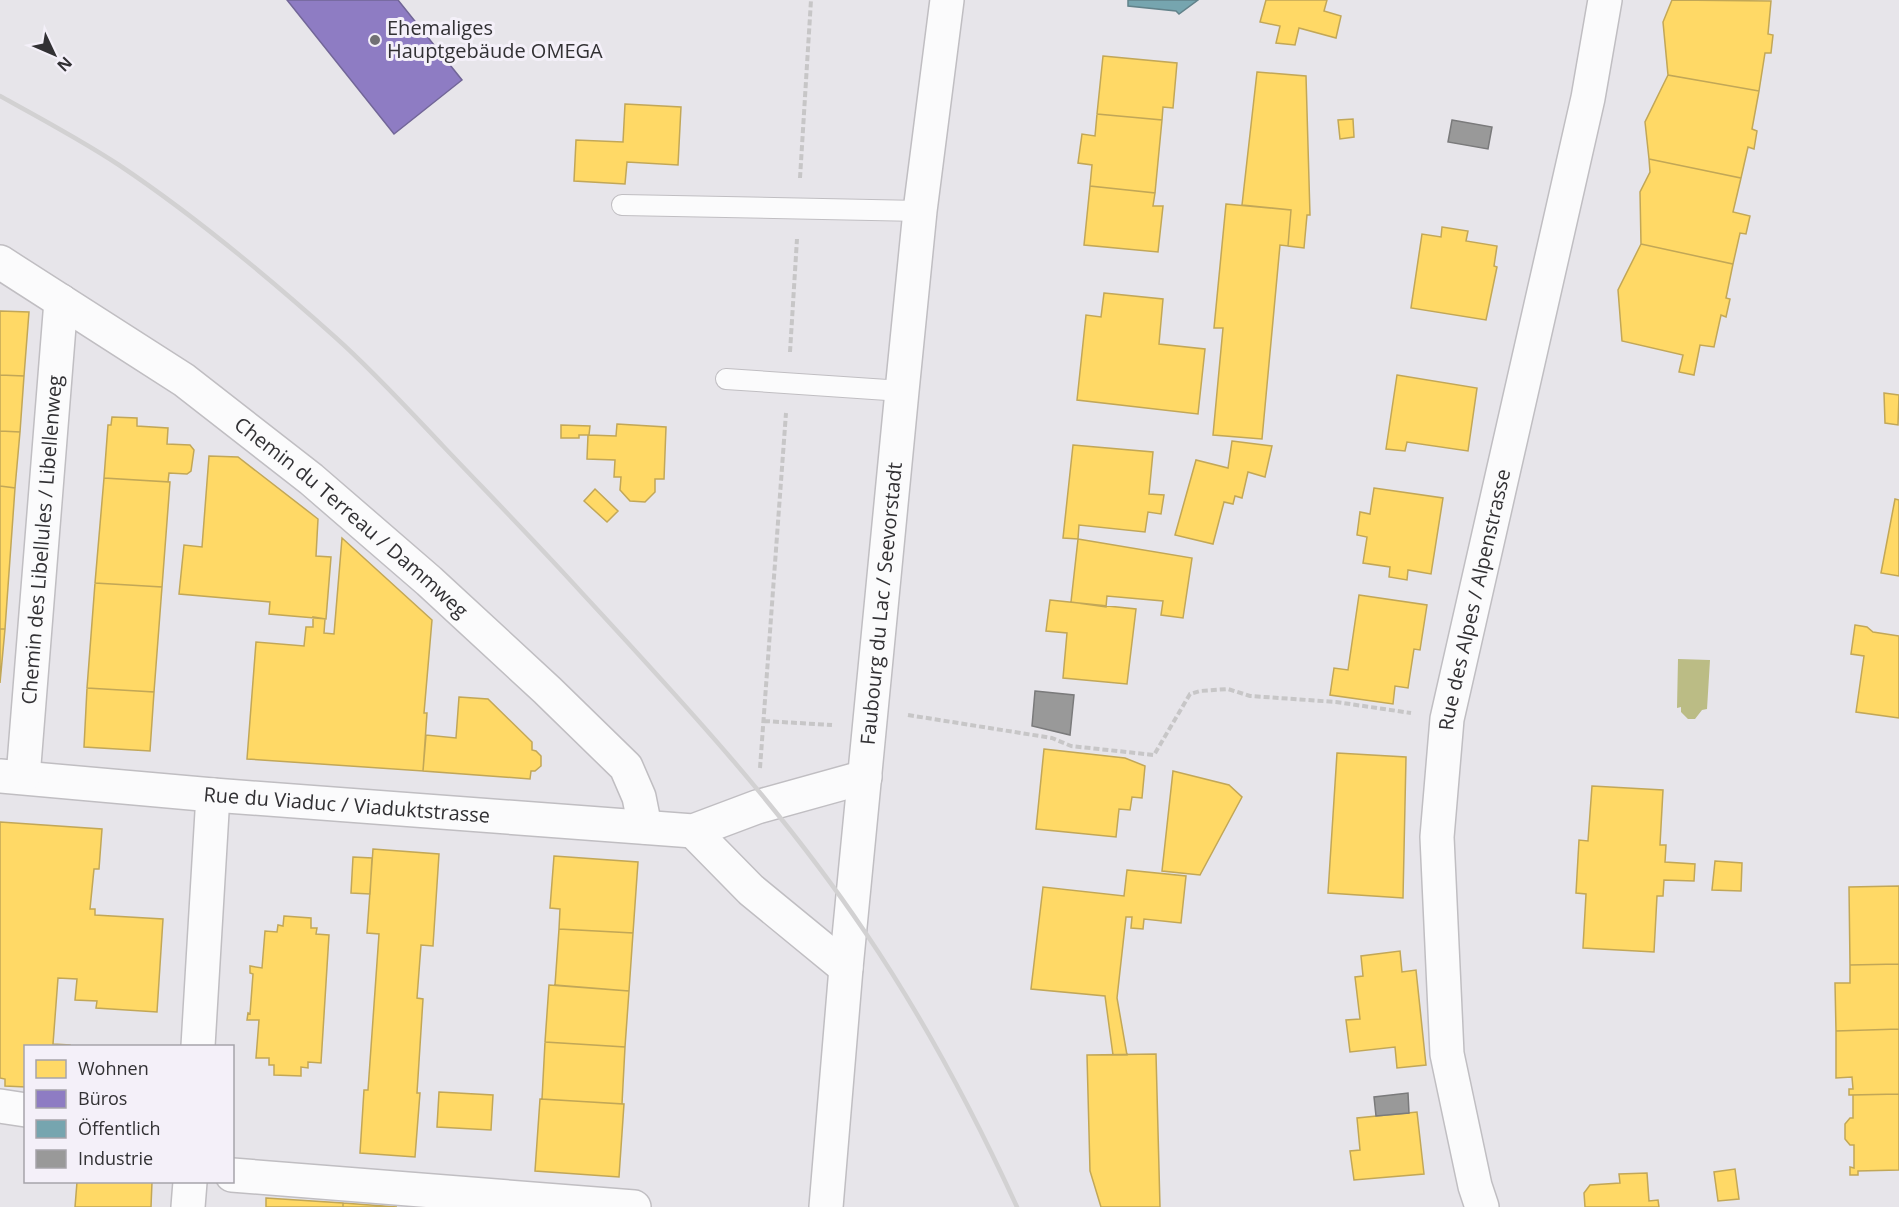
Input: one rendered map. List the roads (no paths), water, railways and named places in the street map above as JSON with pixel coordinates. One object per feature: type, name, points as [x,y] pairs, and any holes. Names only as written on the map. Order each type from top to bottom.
[{"type":"street","name":"Faubourg du Lac / Seevorstadt","points":[[826,1207],[846,968],[902,391],[920,212],[947,0]]},
{"type":"street","name":"Rue des Alpes / Alpenstrasse","points":[[1482,1207],[1475,1186],[1447,1054],[1437,837],[1447,719],[1588,98],[1605,0]]},
{"type":"street","name":"Chemin du Terreau / Dammweg","points":[[0,262],[184,380],[311,479],[429,581],[626,767],[639,797],[645,827]]},
{"type":"street","name":"Chemin des Libellules / Libellenweg","points":[[12,776],[62,301]]},
{"type":"street","name":"Rue du Viaduc / Viaduktstrasse","points":[[12,776],[213,795],[693,831],[757,807],[865,777]]},
{"type":"street","points":[[198,1045],[213,795]]},
{"type":"street","points":[[693,831],[752,890],[846,968]]},
{"type":"street","points":[[0,1106],[24,1110]]},
{"type":"street","points":[[234,1175],[435,1199],[634,1207]]},
{"type":"street","points":[[188,1207],[190,1183]]},
{"type":"lane","points":[[622,205],[920,212]]},
{"type":"lane","points":[[726,379],[902,391]]},
{"type":"railway","points":[[0,96],[119,165],[230,247],[309,314],[390,390],[640,656],[758,790],[831,883],[865,932],[947,1066],[1017,1207]]},
{"type":"place","name":"Ehemaliges Hauptgebäude OMEGA","points":[[375,40]]}]
